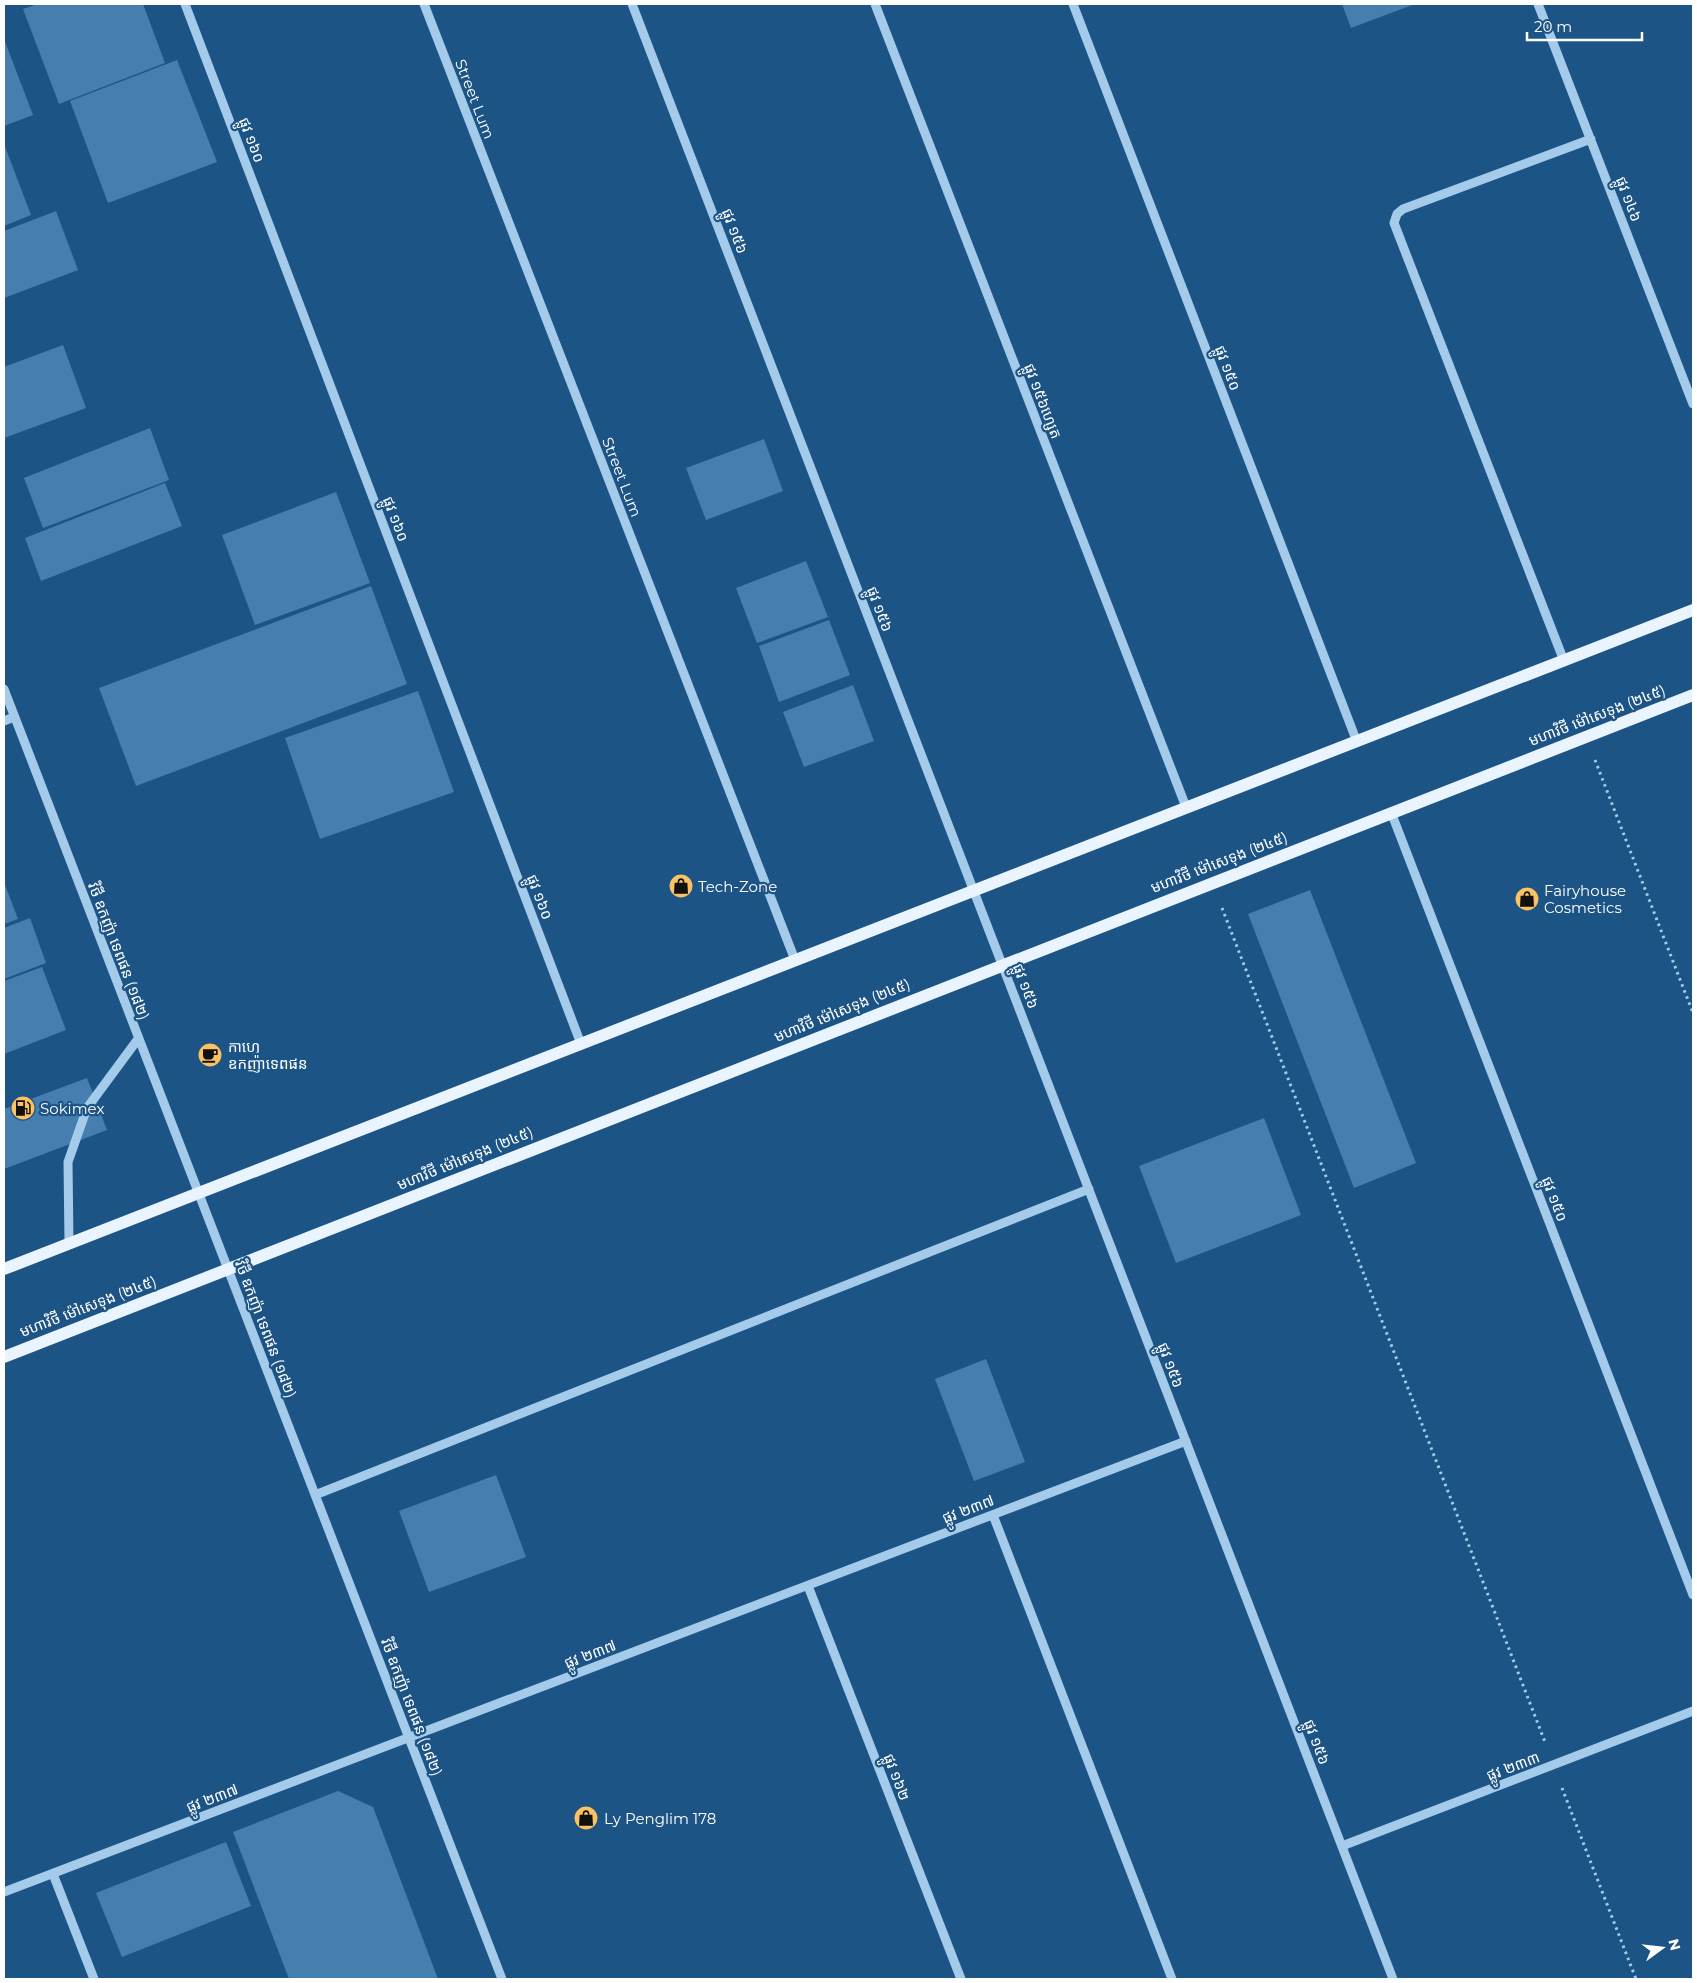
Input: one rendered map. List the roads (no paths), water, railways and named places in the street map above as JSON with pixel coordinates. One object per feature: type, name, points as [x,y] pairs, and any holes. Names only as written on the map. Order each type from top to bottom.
[{"type":"main road","points":[[4,1269],[973,889],[1357,742],[1693,610]]},
{"type":"main road","name":"មហាវិថី ម៉ៅសេទុង (២៤៥)","points":[[4,1357],[1693,695]]},
{"type":"street","name":"ផ្លូវ ១៦០","points":[[186,4],[581,1044]]},
{"type":"street","name":"Street Lum","points":[[424,4],[795,960]]},
{"type":"street","name":"ផ្លូវ ១៥៦","points":[[632,4],[1393,1979]]},
{"type":"street","name":"ផ្លូវ ១៥៦ហ្សេត","points":[[875,4],[1186,807]]},
{"type":"street","name":"ផ្លូវ ១៥០","points":[[1073,4],[1357,742]]},
{"type":"street","name":"ផ្លូវ ១៤៦","points":[[1538,4],[1693,404]]},
{"type":"street","points":[[1564,661],[1394,223],[1396,214],[1403,209],[1591,139]]},
{"type":"street","name":"វិថី ឧកញ៉ា ទេពផន (១៨២)","points":[[4,689],[502,1979]]},
{"type":"street","points":[[4,721],[14,717]]},
{"type":"street","name":"ផ្លូវ ១៥០","points":[[1391,812],[1693,1595]]},
{"type":"street","points":[[69,1243],[68,1162],[87,1108],[138,1039]]},
{"type":"street","points":[[315,1495],[1088,1188]]},
{"type":"street","name":"ផ្លូវ ២៣៧","points":[[4,1892],[1186,1441]]},
{"type":"street","points":[[993,1515],[1172,1979]]},
{"type":"street","name":"ផ្លូវ ១៦២","points":[[808,1586],[961,1979]]},
{"type":"street","name":"ផ្លូវ ២៣៣","points":[[1342,1846],[1693,1711]]},
{"type":"street","points":[[53,1874],[94,1979]]},
{"type":"place","name":"Tech-Zone","points":[[681,886]]},
{"type":"place","name":"Fairyhouse Cosmetics","points":[[1527,899]]},
{"type":"place","name":"កាហ្វេ ឧកញ៉ាទេពផន","points":[[210,1055]]},
{"type":"place","name":"Sokimex","points":[[23,1108]]},
{"type":"place","name":"Ly Penglim 178","points":[[586,1818]]}]
